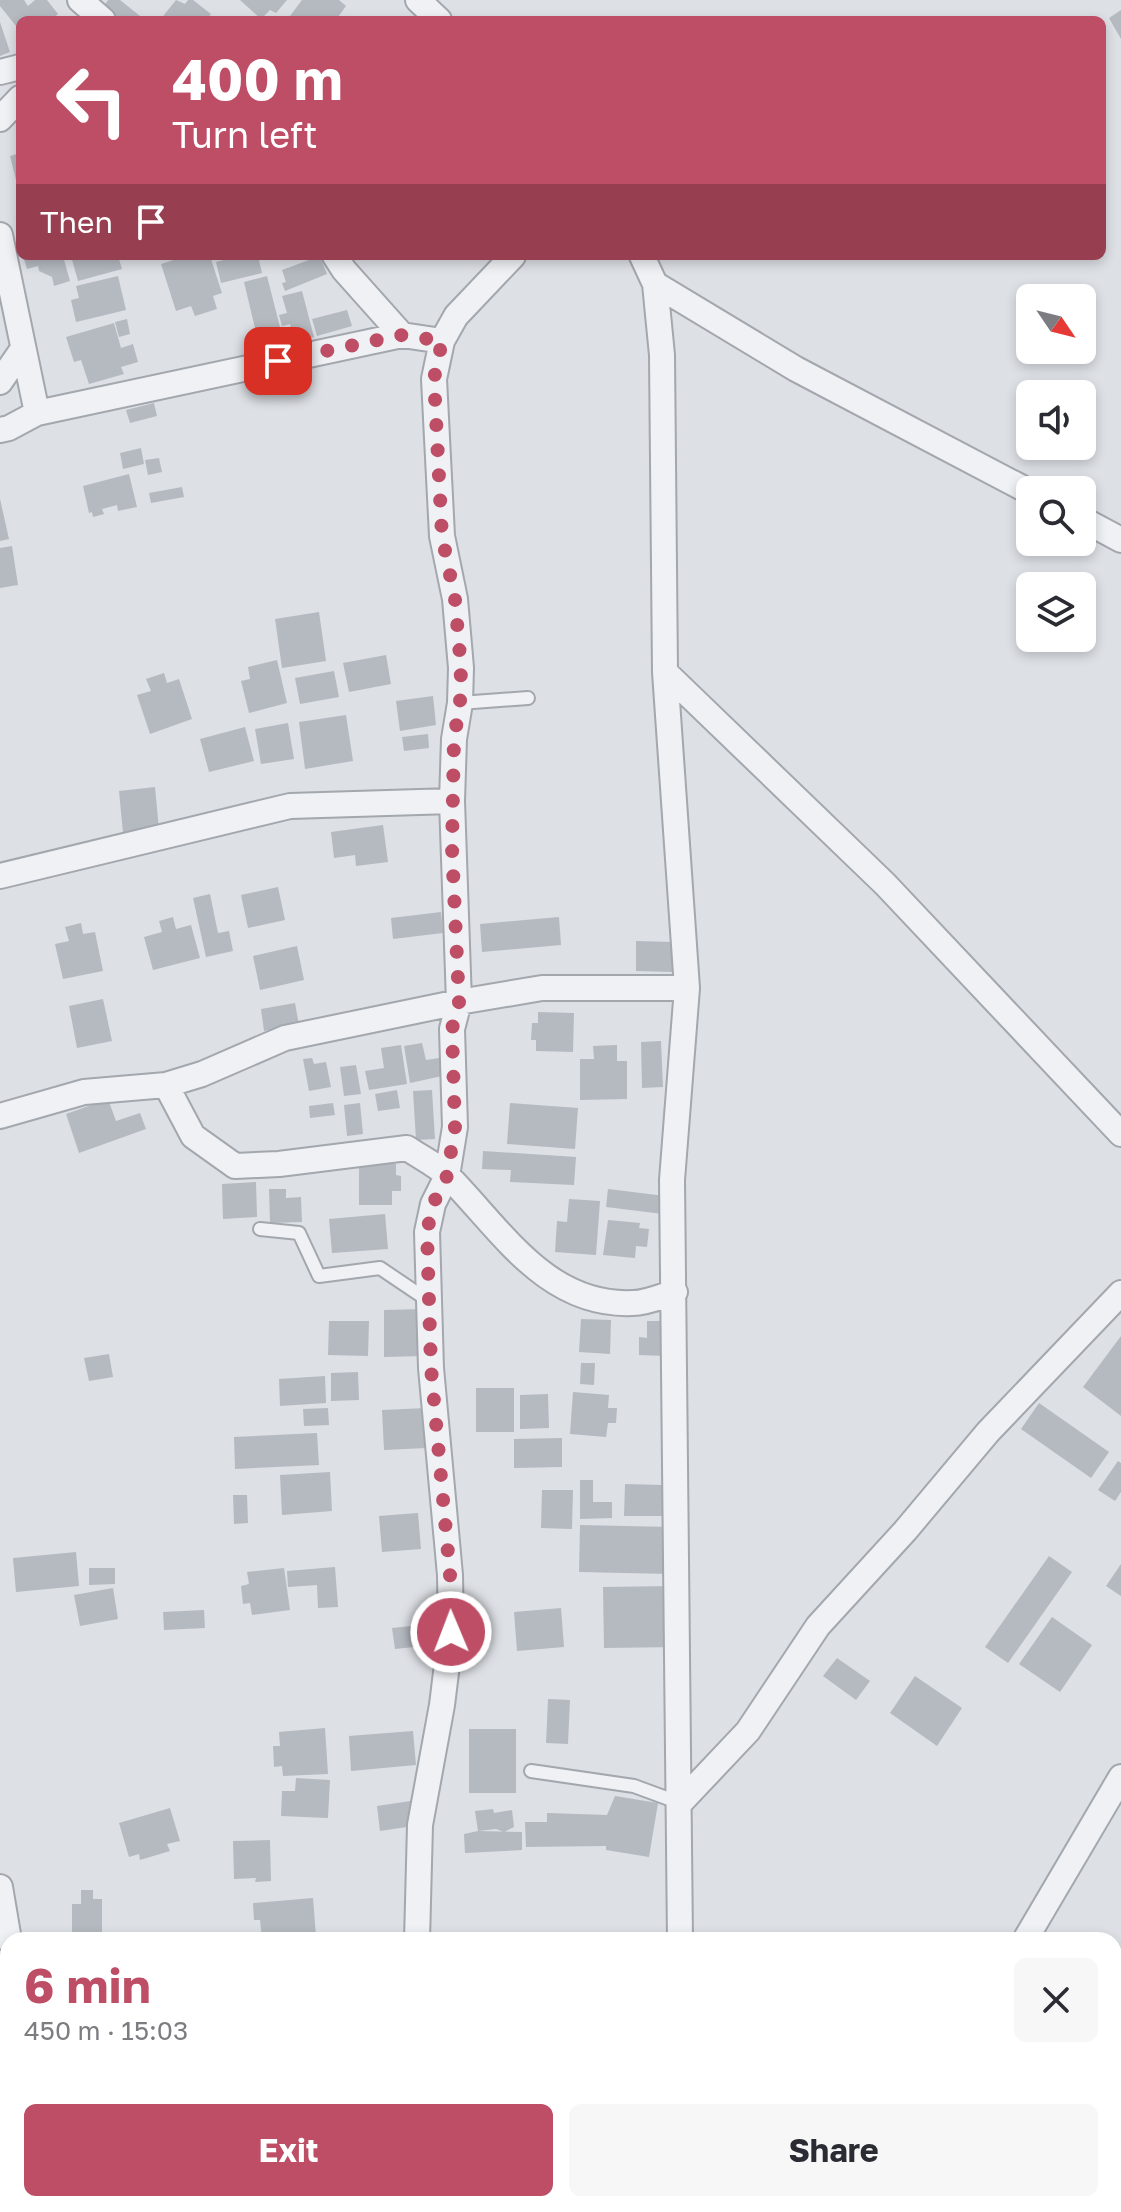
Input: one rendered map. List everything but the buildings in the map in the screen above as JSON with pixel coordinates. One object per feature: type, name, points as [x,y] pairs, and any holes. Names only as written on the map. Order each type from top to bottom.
[{"type":"street","points":[[80,0],[98,16]]},
{"type":"street","points":[[418,0],[435,16]]},
{"type":"street","points":[[0,119],[16,102]]},
{"type":"street","points":[[0,235],[37,413]]},
{"type":"street","points":[[338,260],[402,335]]},
{"type":"street","points":[[417,1932],[420,1825],[442,1705],[451,1632],[450,1575],[431,1368],[427,1232],[433,1204],[447,1176],[455,1127],[452,1029],[459,1002],[452,801],[461,668],[455,599],[442,536],[434,379],[442,341],[456,316],[509,260]]},
{"type":"street","points":[[644,260],[655,284],[662,355],[665,672],[687,988],[672,1180],[680,1932]]},
{"type":"street","points":[[655,284],[796,369],[1016,485]]},
{"type":"street","points":[[0,430],[37,413],[402,335],[442,341]]},
{"type":"street","points":[[0,382],[22,350]]},
{"type":"street","points":[[1096,527],[1121,540]]},
{"type":"street","points":[[665,672],[885,884],[1121,1134]]},
{"type":"street","points":[[0,876],[290,806],[452,801]]},
{"type":"street","points":[[0,1116],[84,1092],[166,1085],[202,1074],[285,1038],[459,1002],[542,988],[687,988]]},
{"type":"street","points":[[166,1085],[193,1136],[235,1166],[279,1164],[407,1148],[447,1176],[548,1280],[586,1299],[635,1303],[675,1292]]},
{"type":"street","points":[[680,1803],[748,1731],[818,1626],[905,1531],[988,1432],[1121,1293]]},
{"type":"street","points":[[1030,1932],[1121,1777]]},
{"type":"street","points":[[0,1887],[8,1932]]},
{"type":"lane","points":[[460,703],[528,698]]},
{"type":"lane","points":[[260,1229],[299,1233],[319,1276],[380,1268],[429,1301]]},
{"type":"lane","points":[[531,1771],[634,1786],[680,1803]]},
{"type":"route","points":[[278,361],[402,335],[442,341],[434,379],[442,536],[455,599],[461,668],[460,703],[454,739],[452,848],[459,1002],[452,1029],[455,1127],[447,1176],[433,1204],[427,1232],[431,1368],[450,1575],[451,1632]]}]
